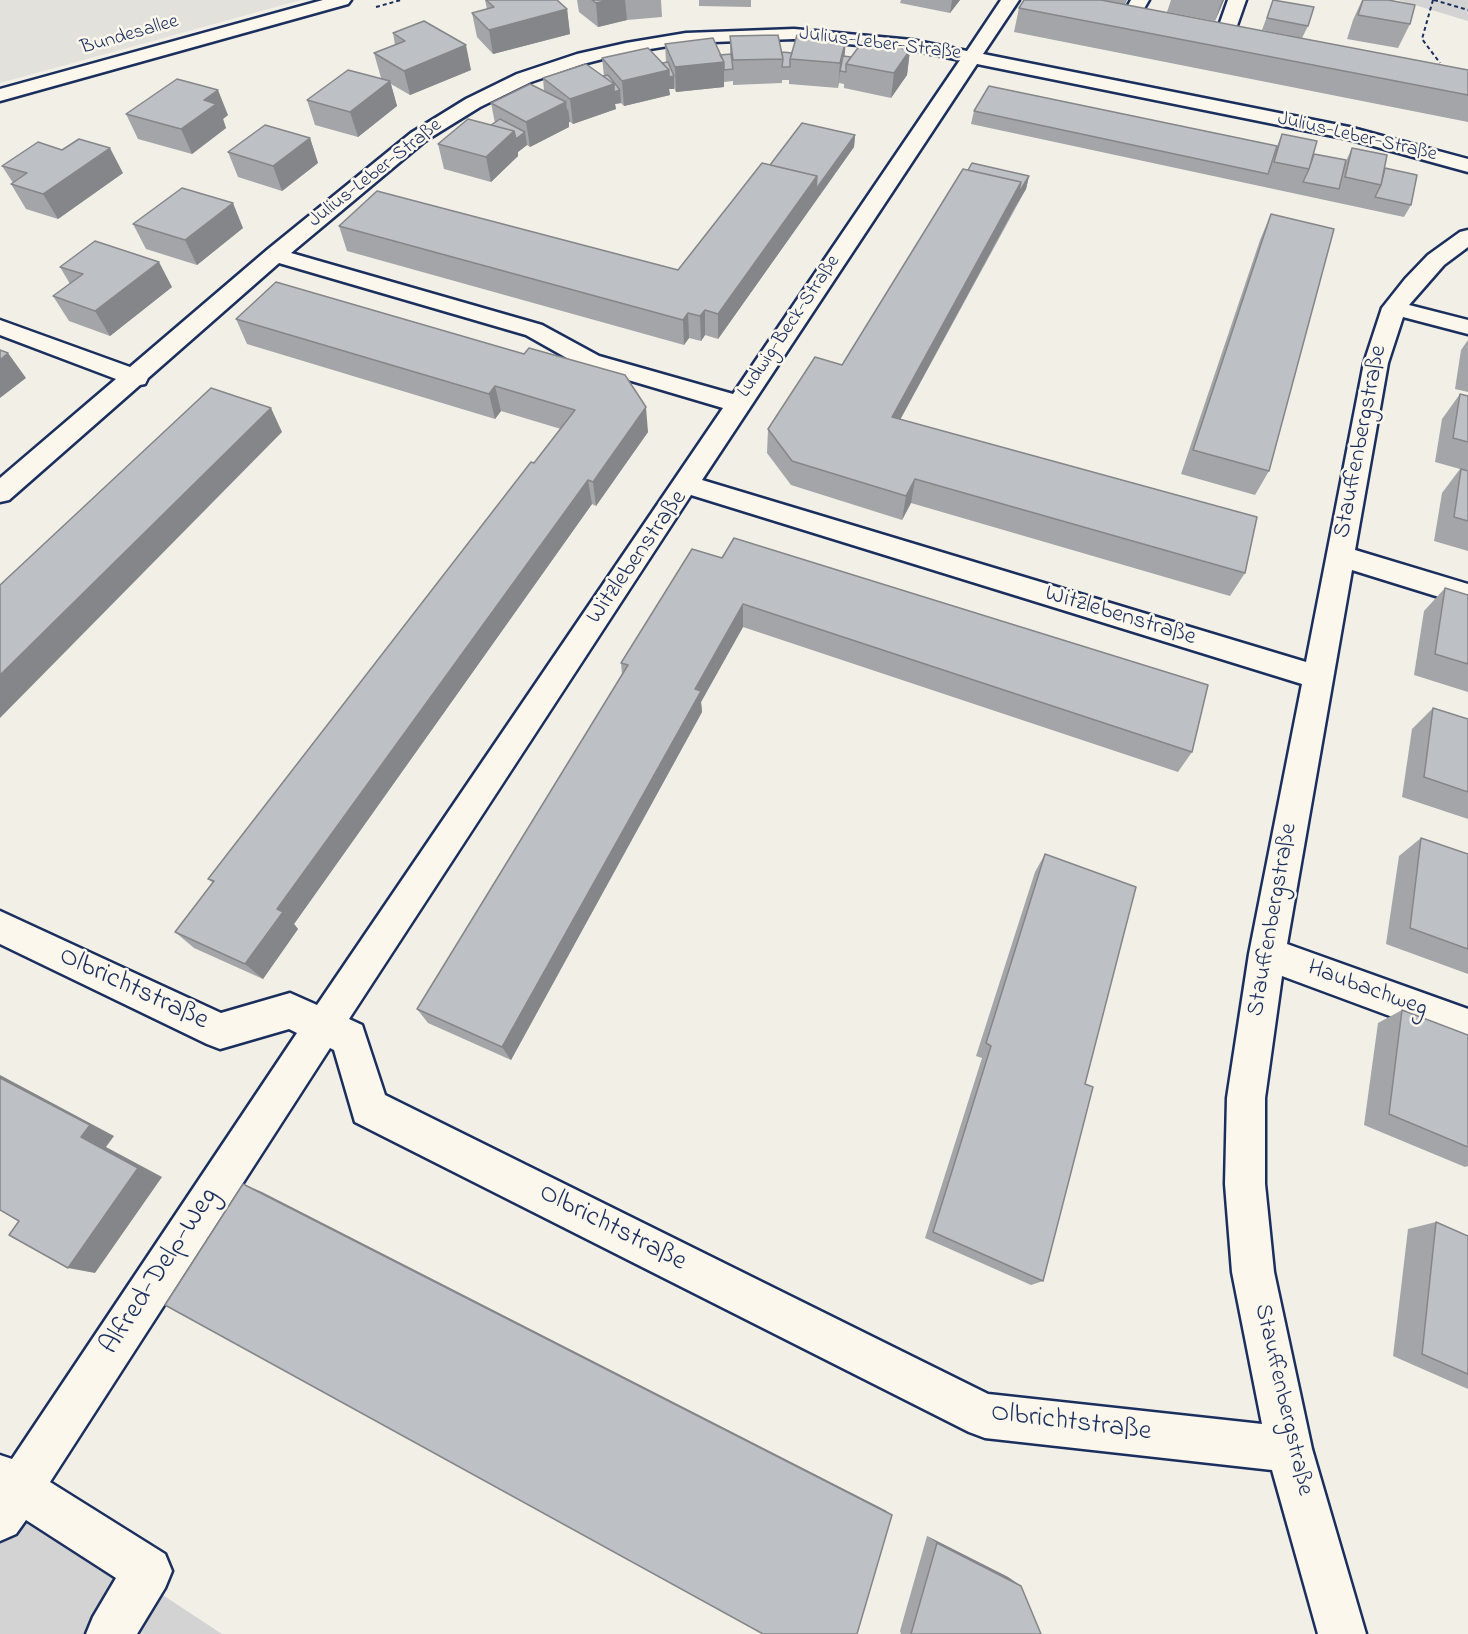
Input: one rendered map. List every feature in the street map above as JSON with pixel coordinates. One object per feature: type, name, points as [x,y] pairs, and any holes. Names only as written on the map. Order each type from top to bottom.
[{"type":"street","name":"Bundesallee","points":[[0,95],[342,0]]},
{"type":"street","name":"Ludwig-Beck-Straße","points":[[275,255],[534,330],[590,361],[739,404],[1010,0]]},
{"type":"street","points":[[1130,20],[1140,0]]},
{"type":"street","points":[[1237,0],[1218,36],[1246,42]]},
{"type":"street","points":[[1106,15],[1153,24]]},
{"type":"street","name":"Julius-Leber-Straße","points":[[0,493],[275,255],[418,137],[473,103],[525,78],[577,60],[626,48],[686,38],[794,34],[901,43],[1349,133],[1468,166]]},
{"type":"street","name":"Stauffenbergstraße","points":[[1342,1634],[1289,1449],[1253,1272],[1245,1184],[1246,1098],[1267,954],[1317,677],[1383,335],[1394,308],[1413,284],[1436,260],[1468,237]]},
{"type":"street","points":[[1394,308],[1468,327]]},
{"type":"street","points":[[0,327],[135,378]]},
{"type":"street","points":[[685,484],[739,404]]},
{"type":"street","name":"Witzlebenstraße","points":[[323,1027],[685,484],[1317,677]]},
{"type":"street","points":[[1340,556],[1468,595]]},
{"type":"street","name":"Olbrichtstraße","points":[[0,927],[220,1031],[290,1011],[349,1038],[369,1107],[985,1416],[1289,1449]]},
{"type":"street","name":"Haubachweg","points":[[1267,954],[1468,1027]]},
{"type":"street","name":"Alfred-Delp-Weg","points":[[6,1494],[323,1027]]},
{"type":"street","points":[[6,1494],[148,1571],[111,1634]]},
{"type":"path","points":[[1440,63],[1422,39],[1433,0],[1468,10]]},
{"type":"shaded area","points":[[0,0],[301,0],[0,83]]},
{"type":"shaded area","points":[[1398,0],[1468,0],[1468,21]]},
{"type":"shaded area","points":[[0,1488],[222,1634],[0,1634]]},
{"type":"building","points":[[486,0],[557,0],[567,9],[489,30],[472,13],[494,7]]},
{"type":"building","points":[[592,0],[609,0],[596,3]]},
{"type":"building","points":[[1024,0],[1101,0],[1468,70],[1468,95],[1019,8]]},
{"type":"building","points":[[1273,0],[1314,7],[1308,26],[1267,18]]},
{"type":"building","points":[[1363,0],[1388,0],[1415,5],[1410,24],[1358,15]]},
{"type":"building","points":[[424,21],[466,45],[404,71],[374,53],[405,41],[393,33]]},
{"type":"building","points":[[778,35],[783,59],[733,60],[730,36]]},
{"type":"building","points":[[797,35],[846,39],[840,63],[790,59]]},
{"type":"building","points":[[713,38],[724,62],[675,67],[665,44]]},
{"type":"building","points":[[863,41],[910,50],[894,73],[846,64]]},
{"type":"building","points":[[648,48],[669,70],[622,81],[602,58]]},
{"type":"building","points":[[782,52],[792,53],[790,67],[782,67]]},
{"type":"building","points":[[731,54],[733,69],[724,70],[724,62],[720,55]]},
{"type":"building","points":[[843,56],[851,57],[846,64],[846,72],[840,71]]},
{"type":"building","points":[[668,62],[674,76],[669,77],[669,70],[662,63]]},
{"type":"building","points":[[586,64],[614,84],[570,99],[543,78]]},
{"type":"building","points":[[348,70],[390,81],[350,112],[307,100]]},
{"type":"building","points":[[608,75],[620,90],[614,92],[614,84],[603,76]]},
{"type":"building","points":[[177,79],[218,90],[204,100],[216,104],[181,129],[126,114]]},
{"type":"building","points":[[530,84],[566,102],[526,122],[491,103]]},
{"type":"building","points":[[989,86],[1277,146],[1268,174],[974,111]]},
{"type":"building","points":[[468,119],[514,131],[486,157],[438,144]]},
{"type":"building","points":[[500,119],[525,132],[516,139],[514,131],[491,125]]},
{"type":"building","points":[[802,123],[855,135],[816,189],[817,176],[770,165]]},
{"type":"building","points":[[265,125],[310,138],[273,166],[228,152]]},
{"type":"building","points":[[1282,134],[1317,141],[1309,169],[1274,162]]},
{"type":"building","points":[[79,139],[110,148],[43,194],[11,184],[27,173],[2,166],[38,142],[62,150]]},
{"type":"building","points":[[1352,148],[1387,155],[1381,185],[1345,177]]},
{"type":"building","points":[[1314,154],[1346,160],[1339,189],[1303,182]]},
{"type":"building","points":[[762,163],[817,176],[718,314],[705,310],[700,316],[688,313],[683,320],[339,226],[377,191],[678,270]]},
{"type":"building","points":[[972,163],[1029,176],[1018,194],[1021,182],[968,170]]},
{"type":"building","points":[[1385,168],[1417,175],[1411,205],[1375,197]]},
{"type":"building","points":[[963,169],[1021,182],[892,417],[1257,517],[1245,573],[915,479],[906,496],[792,461],[768,429],[815,357],[842,365]]},
{"type":"building","points":[[182,188],[233,203],[185,240],[133,224]]},
{"type":"building","points":[[1271,214],[1334,229],[1269,471],[1193,450]]},
{"type":"building","points":[[95,241],[159,262],[95,311],[53,296],[83,274],[60,267]]},
{"type":"building","points":[[276,282],[524,354],[529,348],[625,375],[646,407],[593,482],[588,480],[277,909],[283,912],[245,964],[175,932],[214,881],[208,879],[531,462],[534,463],[575,410],[495,386],[489,394],[236,319]]},
{"type":"building","points":[[0,350],[8,353],[0,360]]},
{"type":"building","points":[[211,388],[271,408],[0,675],[0,585]]},
{"type":"building","points":[[1460,394],[1468,396],[1468,442],[1453,438]]},
{"type":"building","points":[[1461,469],[1468,471],[1468,521],[1454,517]]},
{"type":"building","points":[[734,538],[1208,685],[1192,752],[743,604],[695,689],[701,691],[502,1047],[417,1009],[628,665],[621,663],[692,549],[722,558]]},
{"type":"building","points":[[1445,588],[1468,595],[1468,664],[1435,654]]},
{"type":"building","points":[[1433,708],[1468,719],[1468,792],[1424,777]]},
{"type":"building","points":[[1421,838],[1468,854],[1468,949],[1410,928]]},
{"type":"building","points":[[1045,854],[1136,887],[1085,1084],[1093,1087],[1043,1281],[933,1232],[991,1046],[986,1043]]},
{"type":"building","points":[[1402,1010],[1468,1035],[1468,1147],[1389,1114]]},
{"type":"building","points":[[0,1078],[90,1125],[81,1137],[138,1168],[68,1268],[9,1235],[19,1221],[0,1210]]},
{"type":"building","points":[[243,1184],[892,1515],[857,1634],[763,1634],[165,1305]]},
{"type":"building","points":[[1436,1222],[1468,1236],[1468,1374],[1422,1354]]},
{"type":"building","points":[[937,1543],[1021,1586],[1041,1634],[911,1634]]}]
